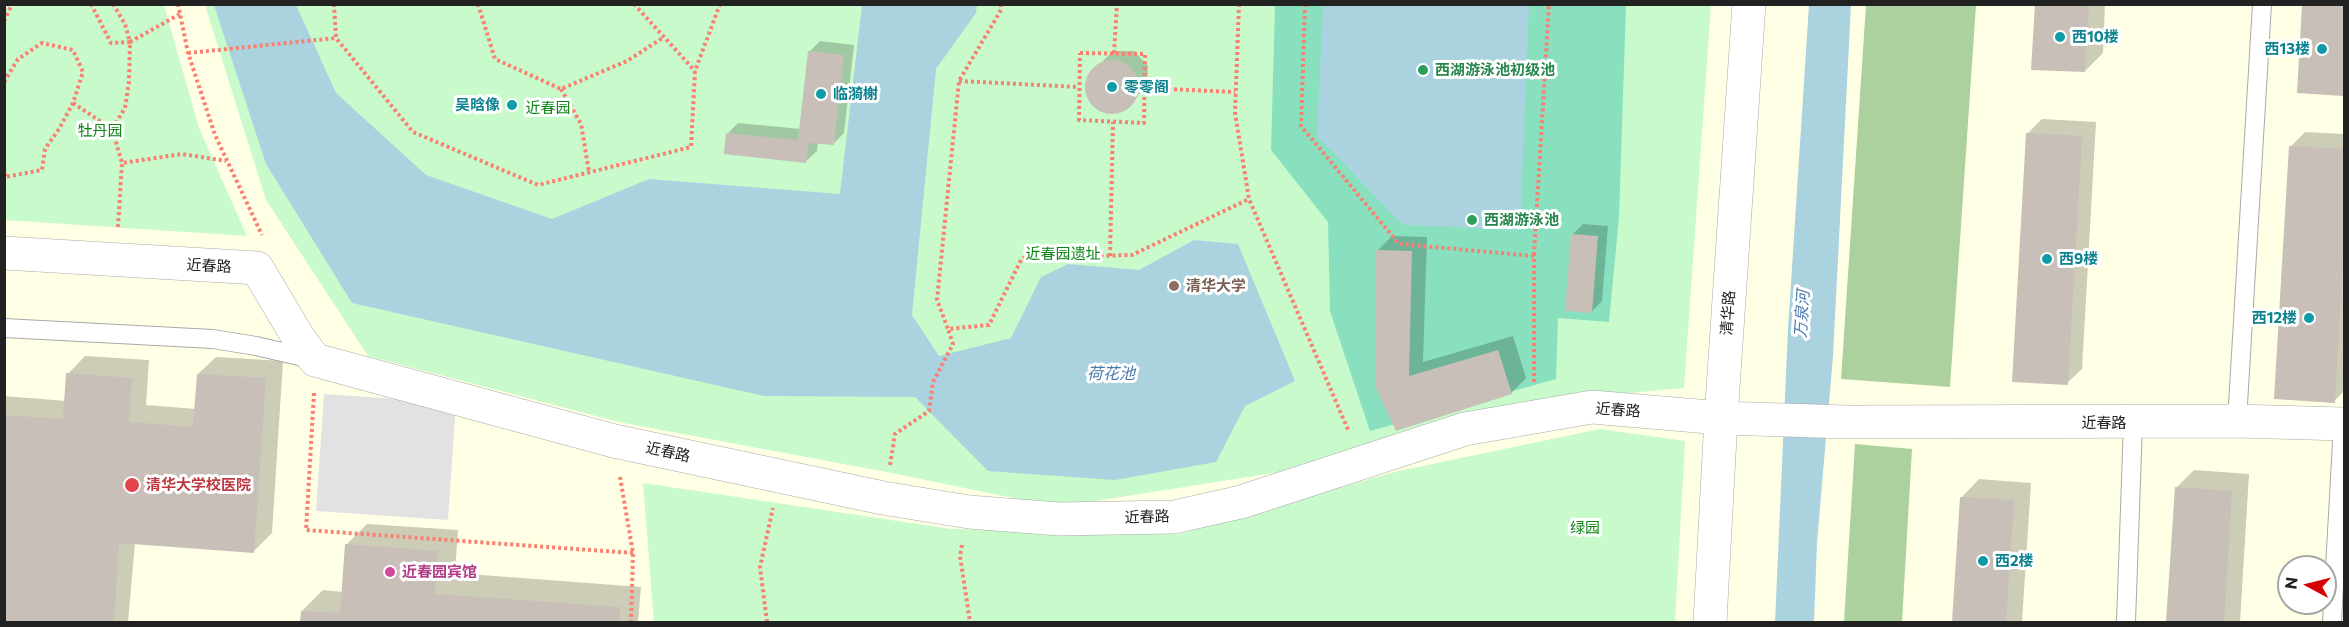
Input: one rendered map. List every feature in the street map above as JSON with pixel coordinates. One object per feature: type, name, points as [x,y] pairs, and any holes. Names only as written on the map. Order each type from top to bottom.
[{"type":"street","name":"清华路","points":[[1710,622],[1721,418],[1749,4]]},
{"type":"street","name":"近春路","points":[[4,254],[257,268],[298,337],[315,360],[614,441],[883,498],[969,512],[1059,519],[1174,517],[1241,502],[1465,429],[1592,407],[1721,418],[1847,422],[2344,424]]},
{"type":"lane","points":[[2237,422],[2262,4]]},
{"type":"lane","points":[[4,328],[213,339],[256,346],[315,360]]},
{"type":"lane","points":[[2126,622],[2133,423]]},
{"type":"lane","points":[[2332,622],[2344,424]]},
{"type":"path","points":[[4,21],[12,4]]},
{"type":"path","points":[[91,4],[111,43],[130,42],[180,14]]},
{"type":"path","points":[[112,129],[125,108],[129,82],[130,42],[125,24],[113,4]]},
{"type":"path","points":[[178,4],[188,52],[215,135],[266,243]]},
{"type":"path","points":[[334,4],[336,38],[413,132],[538,185],[691,147],[695,71],[720,4]]},
{"type":"path","points":[[478,4],[495,59],[561,89],[581,124],[589,172]]},
{"type":"path","points":[[634,4],[695,71]]},
{"type":"path","points":[[896,434],[929,411],[933,382],[953,344],[937,300],[959,81],[1001,10],[1001,4]]},
{"type":"path","points":[[1114,53],[1117,4]]},
{"type":"path","points":[[1239,4],[1235,113],[1249,199],[1362,462]]},
{"type":"path","points":[[1305,4],[1301,126],[1399,244],[1534,256]]},
{"type":"path","points":[[1534,417],[1534,256],[1549,4]]},
{"type":"path","points":[[561,89],[627,61],[664,37]]},
{"type":"path","points":[[188,52],[336,38]]},
{"type":"path","points":[[4,82],[18,58],[42,43],[73,50],[83,72],[59,129],[45,149],[42,170],[5,177],[4,167]]},
{"type":"path","points":[[1080,52],[1114,53],[1145,54],[1143,123],[1079,120],[1080,52]]},
{"type":"path","points":[[959,81],[1079,87]]},
{"type":"path","points":[[1144,88],[1235,92]]},
{"type":"path","points":[[72,102],[112,129],[122,163],[116,260]]},
{"type":"path","points":[[1110,256],[1113,122]]},
{"type":"path","points":[[122,163],[182,154],[227,161]]},
{"type":"path","points":[[948,329],[989,326],[1022,258],[1132,255],[1249,199]]},
{"type":"path","points":[[315,360],[306,530],[633,553]]},
{"type":"path","points":[[614,441],[633,553],[631,622]]},
{"type":"path","points":[[767,622],[760,567],[770,528],[777,475]]},
{"type":"path","points":[[969,512],[960,556],[970,622]]},
{"type":"shaded area","name":"清华大学","points":[[4,5],[2344,5],[2344,622],[5,622]]},
{"type":"shaded area","points":[[324,394],[456,403],[448,520],[316,511]]},
{"type":"green space","name":"牡丹园","points":[[4,5],[164,5],[199,128],[247,236],[5,220]]},
{"type":"green space","name":"近春园遗址","points":[[205,5],[1711,5],[1684,388],[1521,403],[1292,470],[1057,507],[892,473],[619,422],[368,356],[266,200]]},
{"type":"green space","name":"西湖游泳池","points":[[1275,5],[1626,5],[1619,217],[1609,322],[1558,318],[1556,379],[1370,431],[1330,311],[1328,222],[1271,150]]},
{"type":"green space","points":[[1866,5],[1976,5],[1950,387],[1841,379]]},
{"type":"green space","name":"绿园","points":[[1600,429],[1685,441],[1675,622],[654,622],[643,483],[951,529],[1180,534],[1394,472]]},
{"type":"green space","points":[[1855,444],[1912,449],[1902,622],[1844,622]]},
{"type":"water","name":"荷花池","points":[[214,5],[296,5],[336,93],[426,175],[552,219],[649,179],[840,194],[862,5],[977,5],[976,13],[936,69],[912,315],[939,356],[1011,338],[1041,277],[1068,264],[1139,270],[1194,240],[1238,244],[1295,381],[1245,406],[1216,462],[1115,480],[988,471],[915,397],[764,396],[352,303],[266,164]]},
{"type":"water","name":"西湖游泳池初级池","points":[[1323,5],[1529,5],[1520,230],[1403,225],[1317,136]]},
{"type":"water","name":"万泉河","points":[[1809,5],[1851,5],[1833,356],[1817,543],[1814,622],[1775,622],[1788,329]]},
{"type":"building","name":"西10楼","points":[[2035,4],[2089,4],[2085,72],[2031,70]]},
{"type":"building","name":"西13楼","points":[[2302,5],[2344,5],[2344,96],[2297,93]]},
{"type":"building","name":"临漪榭","points":[[808,51],[844,55],[834,145],[809,143],[806,163],[724,154],[726,133],[798,140]]},
{"type":"building","name":"零零阁","points":[[1112,60],[1122,62],[1131,68],[1137,77],[1139,87],[1137,97],[1131,106],[1122,112],[1112,114],[1102,112],[1093,106],[1087,97],[1085,87],[1087,77],[1093,68],[1102,62]]},
{"type":"building","name":"西9楼","points":[[2026,133],[2082,136],[2068,385],[2012,382]]},
{"type":"building","name":"西12楼","points":[[2289,146],[2344,149],[2344,238],[2335,403],[2274,399]]},
{"type":"building","points":[[1571,234],[1598,236],[1592,313],[1565,311]]},
{"type":"building","points":[[1376,250],[1412,251],[1409,376],[1498,350],[1512,394],[1396,431],[1375,386]]},
{"type":"building","name":"清华大学校医院","points":[[66,373],[132,378],[129,422],[193,427],[197,374],[266,378],[254,553],[119,543],[114,622],[4,622],[4,415],[63,419]]},
{"type":"building","points":[[2175,487],[2232,491],[2224,622],[2166,622]]},
{"type":"building","name":"西2楼","points":[[1960,497],[2014,500],[2006,622],[1952,622]]},
{"type":"building","name":"近春园宾馆","points":[[345,544],[438,551],[435,594],[620,607],[619,622],[300,622],[301,611],[340,613]]},
{"type":"place","name":"西10楼","points":[[2060,37]]},
{"type":"place","name":"西13楼","points":[[2322,49]]},
{"type":"place","name":"西湖游泳池初级池","points":[[1423,70]]},
{"type":"place","name":"零零阁","points":[[1112,87]]},
{"type":"place","name":"临漪榭","points":[[821,94]]},
{"type":"place","name":"吴晗像","points":[[512,105]]},
{"type":"place","name":"西湖游泳池","points":[[1472,220]]},
{"type":"place","name":"西9楼","points":[[2047,259]]},
{"type":"place","name":"清华大学","points":[[1174,286]]},
{"type":"place","name":"西12楼","points":[[2309,318]]},
{"type":"place","name":"清华大学校医院","points":[[132,485]]},
{"type":"place","name":"西2楼","points":[[1983,561]]},
{"type":"place","name":"近春园宾馆","points":[[390,572]]},
{"type":"park label","name":"近春园","points":[[548,108]]}]
